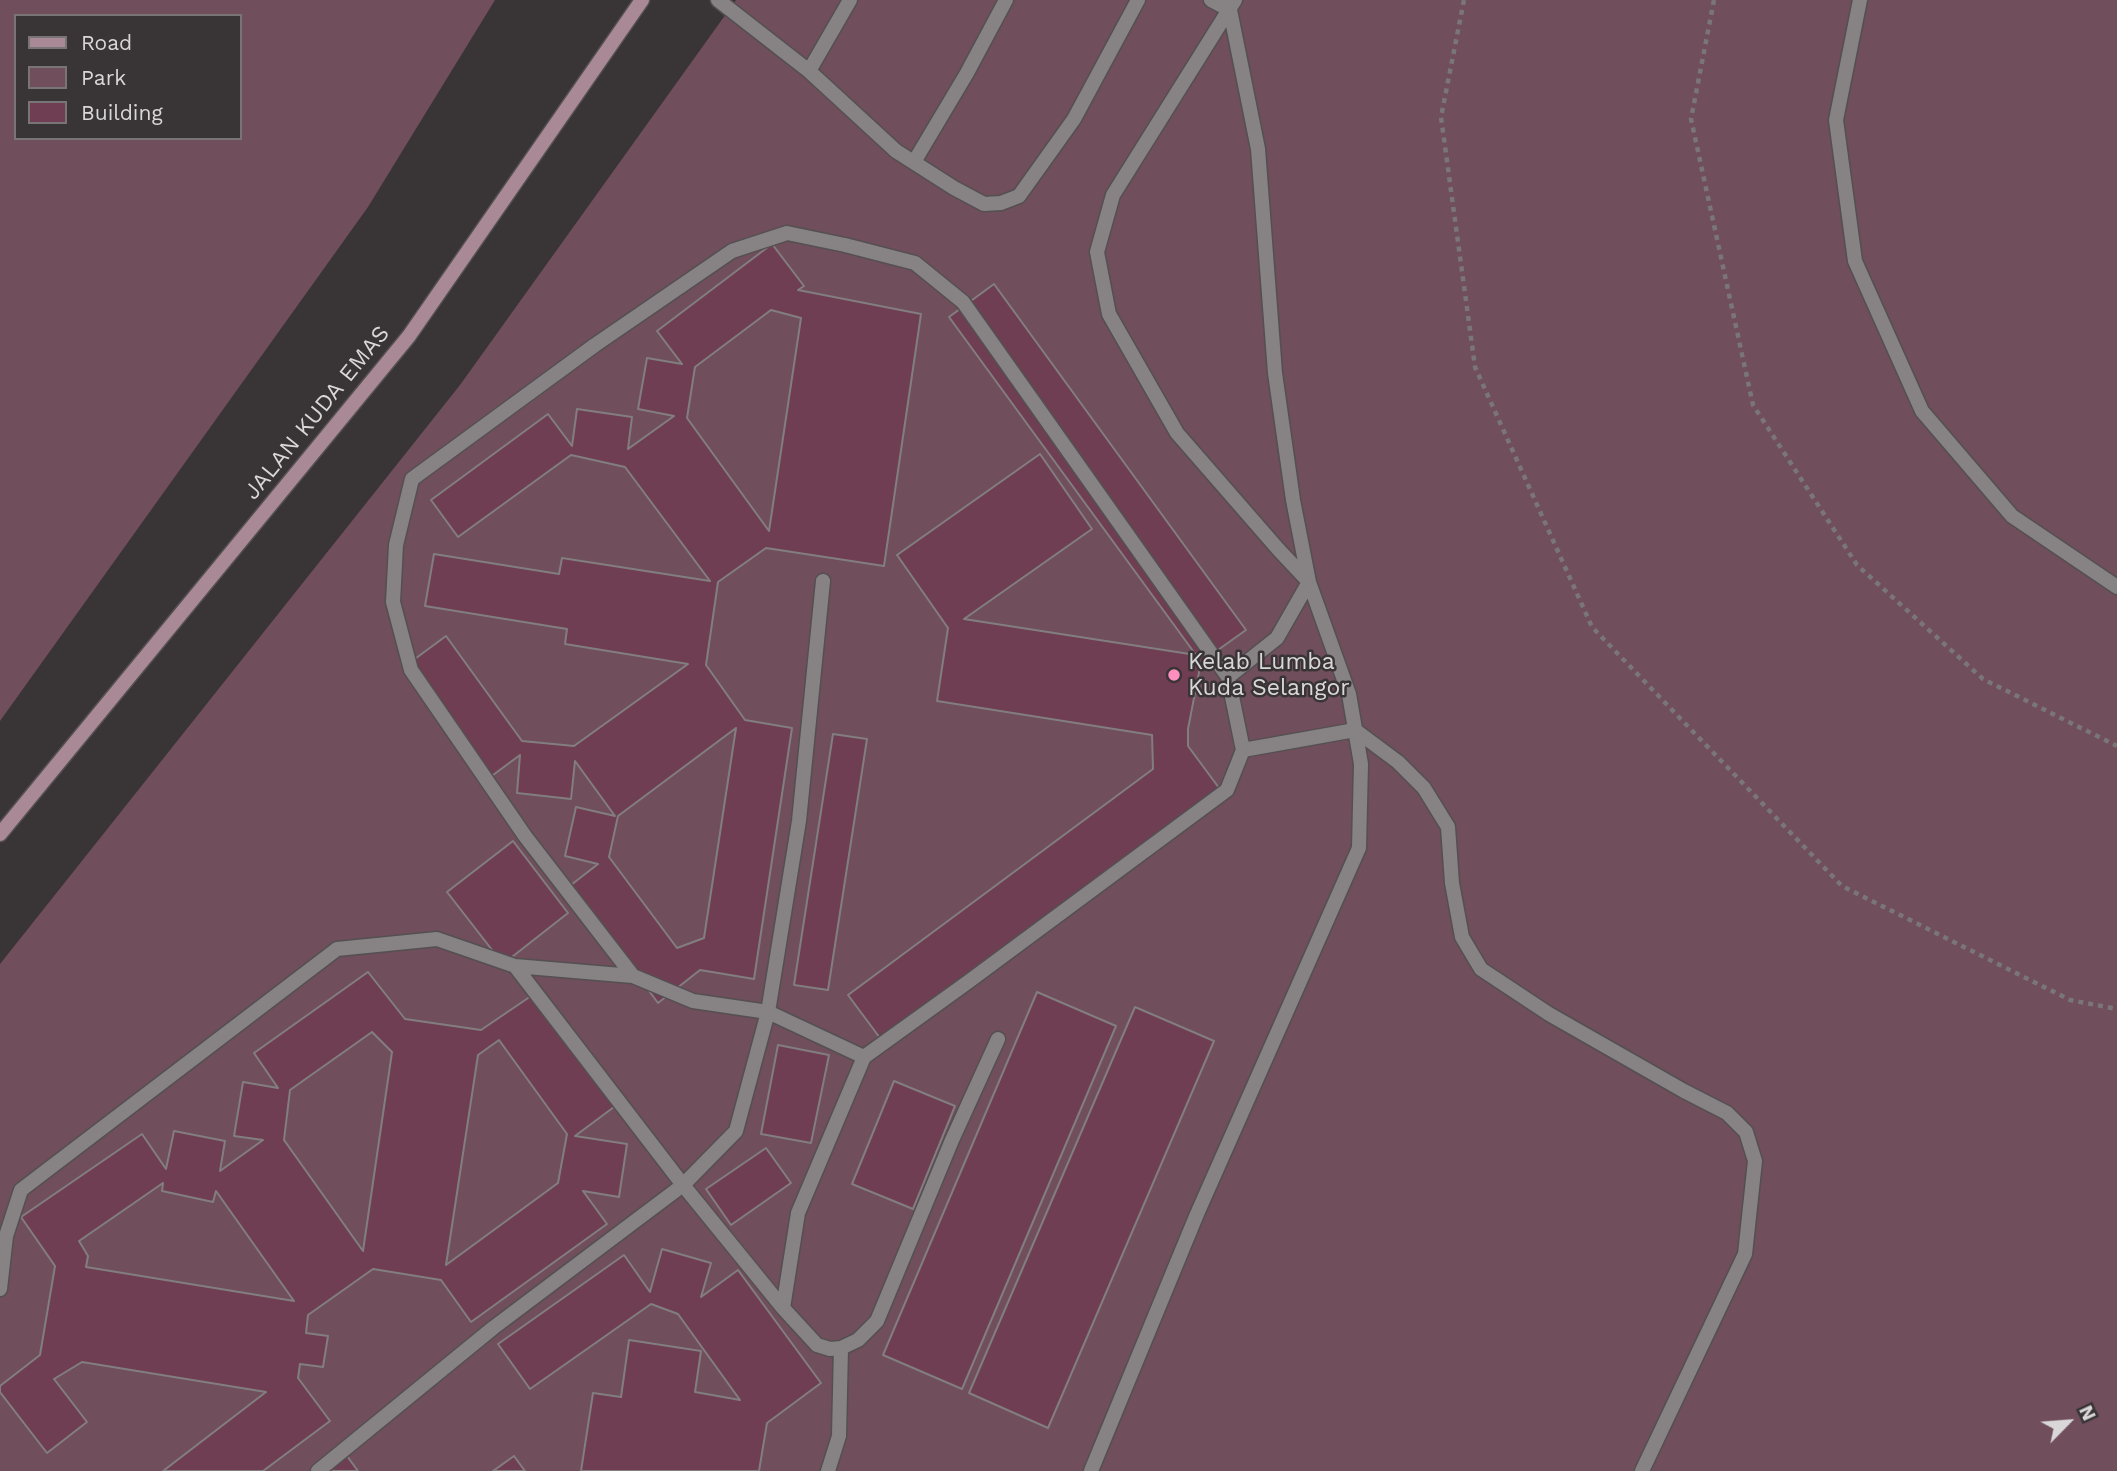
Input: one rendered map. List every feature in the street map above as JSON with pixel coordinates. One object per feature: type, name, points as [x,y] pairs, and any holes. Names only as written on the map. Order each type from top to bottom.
[{"type":"street","name":"JALAN KUDA EMAS","points":[[0,834],[409,336],[642,0]]},
{"type":"lane","points":[[718,0],[809,71],[896,150],[984,204],[1001,203],[1019,196],[1074,119],[1138,0]]},
{"type":"lane","points":[[809,71],[850,0]]},
{"type":"lane","points":[[914,162],[967,73],[1006,0]]},
{"type":"lane","points":[[1211,0],[1233,5]]},
{"type":"lane","points":[[1860,0],[1836,120],[1855,261],[1922,411],[2012,516],[2117,587]]},
{"type":"lane","points":[[1091,1471],[1198,1214],[1359,848],[1361,764],[1349,694],[1309,582],[1293,500],[1275,373],[1258,149],[1233,5]]},
{"type":"lane","points":[[1233,5],[1113,195],[1097,252],[1109,314],[1178,433],[1309,582]]},
{"type":"lane","points":[[633,976],[525,836],[411,670],[393,602],[396,545],[412,480],[596,345],[732,251],[787,233],[915,263],[963,302],[1228,677],[1243,750],[1227,790],[864,1057],[798,1213],[783,1308]]},
{"type":"lane","points":[[318,1471],[493,1328],[683,1185],[736,1131],[768,1012],[799,821],[823,580]]},
{"type":"lane","points":[[1228,677],[1277,638],[1309,582]]},
{"type":"lane","points":[[1243,750],[1355,730],[1398,762],[1424,788],[1448,827],[1452,883],[1462,937],[1481,969],[1549,1014],[1727,1113],[1746,1132],[1755,1161],[1745,1254],[1642,1471]]},
{"type":"lane","points":[[0,1289],[6,1236],[22,1190],[337,949],[437,939],[515,966],[633,976],[693,1001],[768,1012],[864,1057]]},
{"type":"lane","points":[[515,966],[683,1185],[783,1308],[817,1345],[830,1349],[841,1348],[858,1340],[877,1321],[952,1140],[998,1039]]},
{"type":"lane","points":[[828,1471],[838,1436],[841,1348]]},
{"type":"path","points":[[1464,0],[1441,117],[1475,367],[1592,627],[1843,886],[2070,1000],[2117,1009]]},
{"type":"path","points":[[1714,0],[1690,119],[1753,405],[1857,565],[1983,679],[2117,747]]},
{"type":"green space","points":[[0,0],[495,0],[368,207],[0,721]]},
{"type":"green space","name":"Kelab Lumba Kuda Selangor","points":[[736,0],[2117,0],[2117,1471],[0,1471],[0,964],[460,385]]},
{"type":"building","points":[[772,244],[804,286],[798,290],[921,314],[884,566],[766,548],[718,582],[706,665],[745,720],[792,728],[754,979],[700,970],[658,1003],[571,885],[598,864],[565,856],[576,807],[615,816],[575,761],[571,799],[517,793],[520,755],[489,778],[408,664],[446,636],[522,741],[574,746],[688,664],[565,644],[567,629],[425,606],[434,554],[559,574],[562,558],[710,581],[625,467],[571,455],[458,537],[431,500],[548,414],[572,446],[577,409],[632,417],[628,449],[674,416],[638,409],[647,358],[682,364],[657,331]],"holes":[[[771,310],[801,318],[769,531],[687,418],[695,367]],[[736,728],[704,938],[677,948],[609,857],[618,816]]]},
{"type":"building","points":[[994,284],[1246,630],[1201,662],[1188,729],[1188,746],[1222,792],[883,1042],[848,995],[1153,769],[1152,735],[937,701],[948,628],[897,555],[1040,454],[1092,529],[964,619],[1196,655],[949,317]]},
{"type":"building","points":[[833,734],[867,739],[828,990],[794,985]]},
{"type":"building","points":[[513,841],[568,913],[503,964],[447,892]]},
{"type":"building","points":[[368,972],[405,1019],[481,1030],[537,992],[618,1104],[575,1136],[627,1144],[619,1197],[583,1191],[607,1224],[471,1322],[441,1280],[373,1269],[308,1315],[306,1333],[328,1336],[323,1367],[300,1364],[298,1378],[330,1421],[263,1471],[163,1471],[266,1392],[82,1362],[54,1379],[87,1422],[47,1453],[0,1392],[0,1386],[40,1355],[55,1266],[21,1217],[142,1134],[166,1169],[174,1131],[225,1141],[220,1171],[263,1140],[234,1136],[243,1082],[278,1088],[254,1053]],"holes":[[[372,1032],[392,1052],[363,1251],[284,1140],[290,1090]],[[499,1040],[567,1134],[558,1183],[446,1265],[478,1055]],[[163,1183],[162,1191],[213,1202],[216,1191],[294,1301],[86,1267],[88,1256],[79,1241]]]},
{"type":"building","points":[[1037,992],[1116,1026],[962,1389],[883,1355]]},
{"type":"building","points":[[1135,1007],[1214,1041],[1048,1428],[969,1393]]},
{"type":"building","points":[[778,1045],[829,1055],[811,1143],[761,1134]]},
{"type":"building","points":[[894,1081],[955,1106],[913,1209],[852,1184]]},
{"type":"building","points":[[766,1148],[791,1183],[731,1225],[706,1189]]},
{"type":"building","points":[[662,1249],[711,1263],[701,1297],[738,1270],[821,1383],[767,1423],[759,1471],[581,1471],[593,1393],[621,1397],[629,1340],[701,1351],[695,1392],[740,1400],[678,1314],[651,1304],[530,1389],[498,1344],[624,1255],[650,1292]]},
{"type":"building","points":[[347,1456],[358,1471],[326,1471]]},
{"type":"building","points":[[514,1456],[525,1471],[493,1471]]},
{"type":"place","name":"Kelab Lumba Kuda Selangor","points":[[1174,675]]}]
